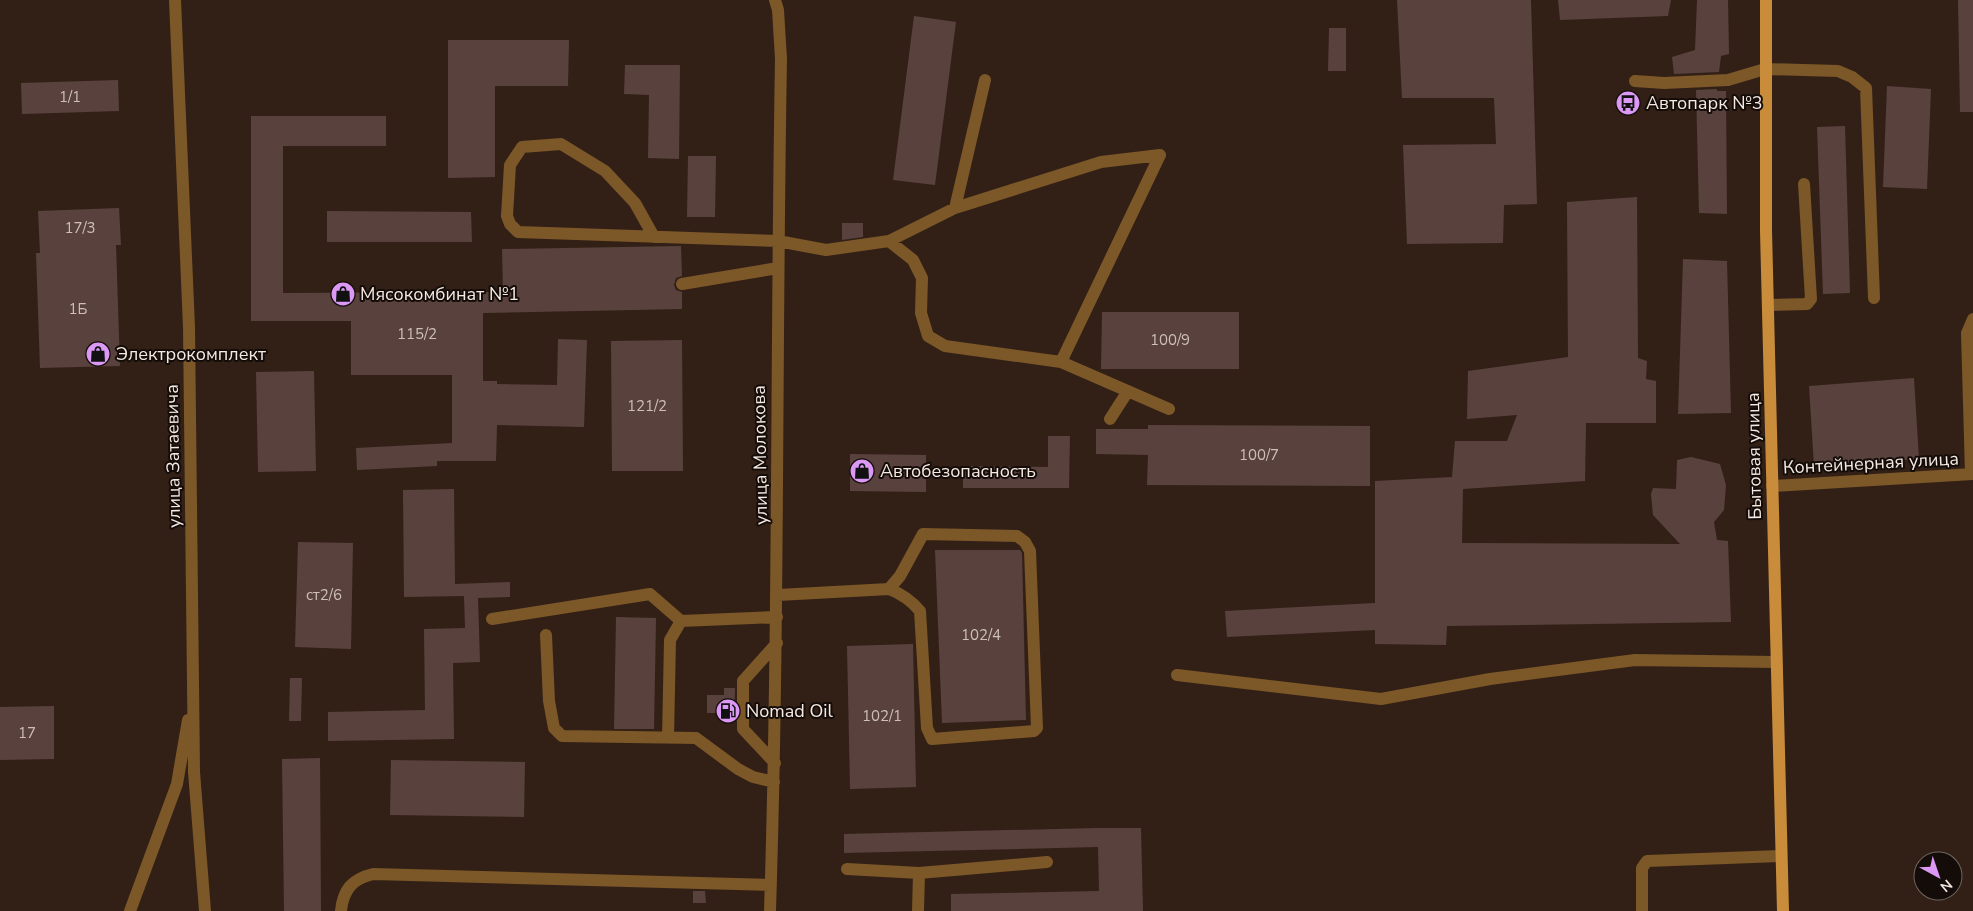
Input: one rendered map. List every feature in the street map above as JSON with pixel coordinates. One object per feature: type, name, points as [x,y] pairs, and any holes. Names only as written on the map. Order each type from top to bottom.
[{"type":"main road","name":"Бытовая улица","points":[[1766,0],[1768,305],[1783,911]]},
{"type":"street","name":"улица Затаевича","points":[[175,0],[189,327],[194,772],[205,911]]},
{"type":"street","name":"улица Молокова","points":[[770,911],[778,595],[778,241],[782,59],[778,10],[775,0]]},
{"type":"street","points":[[1635,81],[1664,83],[1728,80],[1765,69],[1838,71],[1852,77],[1866,88],[1874,298]]},
{"type":"street","points":[[955,208],[984,80]]},
{"type":"street","points":[[654,237],[634,203],[605,171],[561,144],[522,147],[510,165],[507,216],[510,224],[518,232],[654,237],[778,241],[826,250],[889,241],[955,208],[1101,162],[1160,155],[1061,362]]},
{"type":"street","points":[[1768,305],[1807,304],[1811,299],[1804,184]]},
{"type":"street","points":[[889,241],[912,260],[922,278],[921,313],[928,336],[945,346],[1061,362],[1169,409]]},
{"type":"street","points":[[682,284],[778,268]]},
{"type":"street","points":[[1972,474],[1967,333],[1973,319]]},
{"type":"street","points":[[1110,419],[1128,391]]},
{"type":"street","name":"Контейнерная улица","points":[[1772,486],[1972,474]]},
{"type":"street","points":[[778,595],[889,589],[908,598],[920,611],[929,737],[937,740],[1034,731],[1037,728],[1030,551],[1025,542],[1017,536],[923,534],[900,576],[889,589]]},
{"type":"street","points":[[492,619],[650,594],[681,621],[777,617]]},
{"type":"street","points":[[668,738],[670,640],[681,621]]},
{"type":"street","points":[[546,635],[549,701],[554,728],[557,732],[569,738],[696,738],[738,769],[753,777],[774,782]]},
{"type":"street","points":[[775,763],[743,729],[743,681],[777,643]]},
{"type":"street","points":[[1177,675],[1381,700],[1490,679],[1635,660],[1776,662]]},
{"type":"street","points":[[130,911],[177,784],[194,683]]},
{"type":"street","points":[[1642,911],[1642,868],[1647,861],[1781,856]]},
{"type":"street","points":[[847,868],[919,873],[1047,862]]},
{"type":"street","points":[[918,911],[919,873]]},
{"type":"street","points":[[341,911],[346,890],[354,881],[373,874],[771,885]]},
{"type":"building","points":[[1397,0],[1531,0],[1537,204],[1504,205],[1503,243],[1407,244],[1403,145],[1496,144],[1494,98],[1402,98]]},
{"type":"building","points":[[1558,0],[1671,0],[1668,16],[1560,20]]},
{"type":"building","points":[[1697,0],[1728,0],[1729,54],[1721,56],[1719,72],[1674,74],[1672,57],[1695,50]]},
{"type":"building","points":[[1958,0],[1973,0],[1973,112],[1960,112]]},
{"type":"building","points":[[914,16],[956,22],[935,185],[893,180]]},
{"type":"building","points":[[1329,28],[1346,28],[1346,71],[1328,71]]},
{"type":"building","points":[[448,40],[569,40],[568,86],[495,86],[495,177],[448,178]]},
{"type":"building","points":[[625,65],[680,65],[679,159],[648,158],[649,95],[624,94]]},
{"type":"building","points":[[118,80],[119,111],[22,114],[21,83]]},
{"type":"building","points":[[1887,86],[1931,89],[1927,189],[1883,187]]},
{"type":"building","points":[[1717,89],[1717,91],[1726,91],[1727,214],[1699,213],[1696,90]]},
{"type":"building","points":[[251,116],[386,116],[386,146],[283,146],[283,293],[503,292],[502,249],[681,246],[682,276],[676,278],[674,285],[676,290],[682,292],[682,309],[483,313],[483,381],[497,381],[497,384],[557,385],[558,339],[587,340],[584,427],[497,425],[496,461],[437,461],[437,466],[357,470],[356,448],[452,443],[452,375],[351,375],[351,321],[251,321]]},
{"type":"building","points":[[1845,126],[1850,293],[1823,294],[1817,127]]},
{"type":"building","points":[[688,156],[716,156],[715,217],[687,217]]},
{"type":"building","points":[[1637,197],[1638,358],[1647,361],[1646,379],[1656,381],[1656,423],[1586,423],[1585,481],[1463,489],[1462,543],[1680,544],[1653,515],[1651,494],[1653,488],[1676,489],[1677,460],[1691,457],[1720,464],[1726,485],[1724,510],[1714,522],[1717,540],[1728,541],[1731,622],[1447,626],[1446,645],[1375,644],[1375,630],[1227,637],[1225,611],[1375,603],[1375,481],[1452,477],[1455,441],[1507,441],[1517,415],[1467,419],[1468,371],[1568,357],[1567,202]]},
{"type":"building","points":[[119,208],[121,245],[116,245],[120,366],[40,368],[36,253],[40,253],[38,211]]},
{"type":"building","points":[[327,211],[471,212],[472,242],[327,242]]},
{"type":"building","points":[[842,223],[863,223],[863,237],[842,240]]},
{"type":"building","points":[[1683,259],[1727,261],[1731,413],[1678,414]]},
{"type":"building","points":[[1102,312],[1239,312],[1239,369],[1101,369]]},
{"type":"building","points":[[682,340],[683,471],[612,471],[611,341]]},
{"type":"building","points":[[314,371],[316,471],[258,472],[256,372]]},
{"type":"building","points":[[1914,378],[1919,459],[1814,466],[1809,386]]},
{"type":"building","points":[[1148,425],[1370,426],[1370,486],[1147,485],[1148,455],[1096,454],[1096,429],[1148,429]]},
{"type":"building","points":[[1048,436],[1070,436],[1069,488],[963,488],[963,466],[1048,467]]},
{"type":"building","points":[[850,454],[926,455],[926,492],[850,491]]},
{"type":"building","points":[[454,489],[455,584],[510,582],[510,597],[478,598],[480,662],[453,663],[454,739],[328,741],[328,712],[425,710],[424,629],[465,628],[464,596],[404,597],[403,490]]},
{"type":"building","points":[[298,542],[353,543],[351,649],[295,647]]},
{"type":"building","points":[[935,550],[1020,550],[1022,553],[1026,720],[942,723]]},
{"type":"building","points":[[616,617],[656,618],[654,729],[614,729]]},
{"type":"building","points":[[913,644],[916,787],[850,789],[847,646]]},
{"type":"building","points":[[290,678],[302,678],[301,721],[289,721]]},
{"type":"building","points":[[724,688],[735,688],[734,722],[722,722],[723,713],[707,713],[707,695],[724,695]]},
{"type":"building","points":[[54,706],[54,759],[0,760],[0,707]]},
{"type":"building","points":[[320,758],[321,911],[284,911],[282,759]]},
{"type":"building","points":[[391,760],[525,762],[524,817],[390,815]]},
{"type":"building","points":[[1141,828],[1143,911],[951,911],[951,894],[1099,891],[1098,847],[844,853],[844,834]]},
{"type":"building","points":[[693,891],[705,891],[706,903],[693,903]]},
{"type":"place","name":"Автопарк №3","points":[[1628,103]]},
{"type":"place","name":"Мясокомбинат №1","points":[[343,294]]},
{"type":"place","name":"Электрокомплект","points":[[98,354]]},
{"type":"place","name":"Автобезопасность","points":[[862,471]]},
{"type":"place","name":"Nomad Oil","points":[[728,711]]}]
